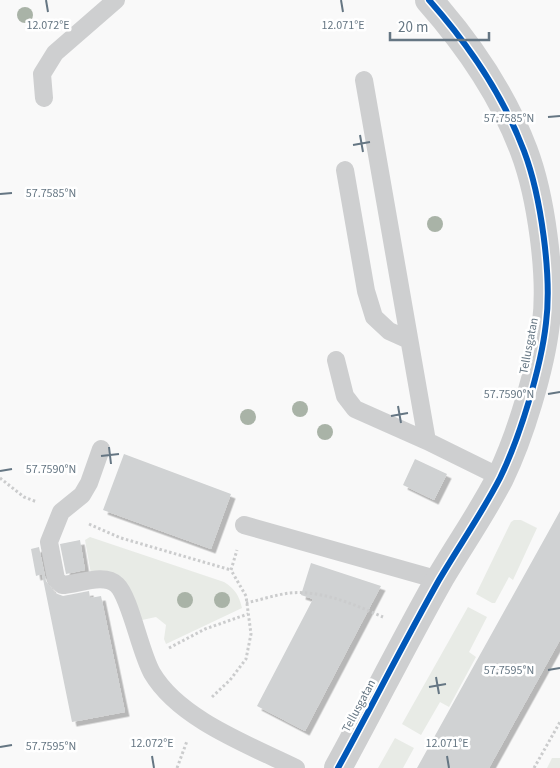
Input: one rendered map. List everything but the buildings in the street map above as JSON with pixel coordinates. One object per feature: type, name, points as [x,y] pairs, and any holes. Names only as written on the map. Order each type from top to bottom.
[{"type":"street","name":"Tellusgatan","points":[[338,768],[439,580],[500,477],[526,407],[540,362],[547,322],[546,271],[539,208],[524,152],[488,79],[449,22],[429,0]]},
{"type":"lane","points":[[44,98],[42,74],[55,54],[116,0]]},
{"type":"lane","points":[[364,80],[426,440]]},
{"type":"lane","points":[[344,170],[366,291],[374,317],[389,332],[409,340]]},
{"type":"lane","points":[[336,360],[345,396],[355,409],[426,440],[500,477]]},
{"type":"lane","points":[[100,449],[89,483],[82,494],[61,512],[49,542],[56,579],[62,585],[103,579],[116,584],[124,595],[138,641],[152,674],[196,718],[296,768]]},
{"type":"lane","points":[[244,525],[439,580]]},
{"type":"path","points":[[0,478],[24,497],[121,538],[230,570],[246,596],[251,634],[246,659],[230,680],[200,709],[177,768]]},
{"type":"path","points":[[230,570],[244,525]]},
{"type":"path","points":[[246,603],[288,593],[315,593],[359,606],[412,630]]},
{"type":"path","points":[[147,661],[205,629],[248,614]]},
{"type":"path","points":[[534,768],[560,722]]},
{"type":"shaded area","points":[[521,520],[537,528],[513,580],[509,577],[495,603],[492,603],[476,594],[511,522]]},
{"type":"shaded area","points":[[90,537],[224,582],[236,593],[242,608],[166,644],[164,639],[166,625],[156,617],[142,620],[129,597],[91,574],[85,540]]},
{"type":"shaded area","points":[[468,607],[487,617],[469,652],[476,657],[449,707],[440,702],[421,735],[402,724]]},
{"type":"shaded area","points":[[395,738],[414,748],[403,768],[378,768]]},
{"type":"shaded area","points":[[552,758],[560,758],[560,768],[547,768]]},
{"type":"cycle path","points":[[338,768],[439,580],[478,517],[508,461],[535,381],[546,323],[547,283],[544,236],[535,190],[524,151],[495,90],[471,52],[429,0]]}]
